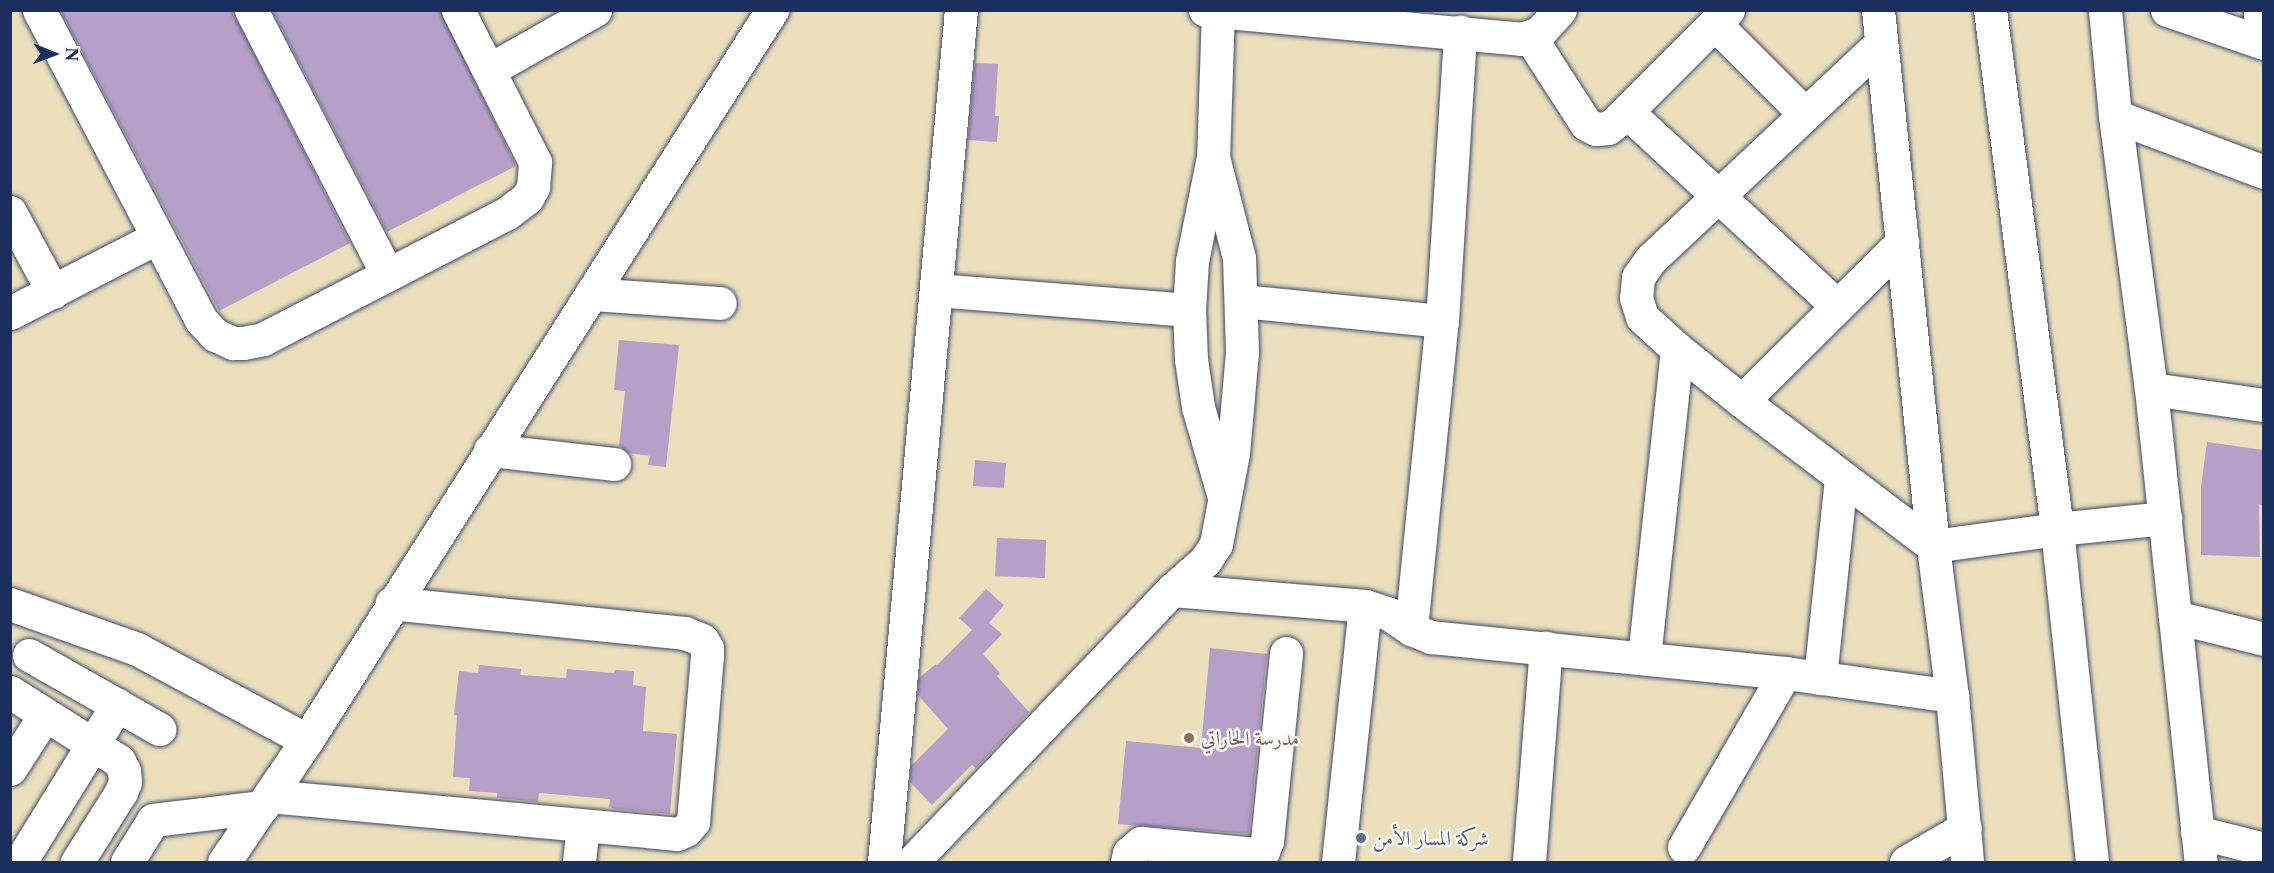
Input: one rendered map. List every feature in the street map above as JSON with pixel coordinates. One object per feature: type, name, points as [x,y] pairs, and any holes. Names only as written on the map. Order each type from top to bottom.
[{"type":"street","points":[[39,10],[201,320],[215,335],[233,343],[263,339],[518,207],[533,187],[535,162],[458,10]]},
{"type":"street","points":[[250,10],[387,274]]},
{"type":"street","points":[[489,70],[595,10]]},
{"type":"street","points":[[224,862],[307,740],[392,603],[772,10]]},
{"type":"street","points":[[884,862],[961,10]]},
{"type":"street","points":[[1226,502],[1198,407],[1191,359],[1189,310],[1192,261],[1213,157],[1213,11],[1521,39],[1530,37],[1547,26],[1560,10]]},
{"type":"street","points":[[1878,10],[1933,546],[1952,696],[1967,862]]},
{"type":"street","points":[[1990,10],[2057,529],[2092,862]]},
{"type":"street","points":[[2105,10],[2115,116],[2151,390],[2199,847],[2264,849]]},
{"type":"street","points":[[2167,10],[2262,32]]},
{"type":"street","points":[[1530,37],[1586,124],[1596,129],[1608,128],[1627,112],[1721,17],[1804,114]]},
{"type":"street","points":[[1410,629],[1442,321],[1460,32]]},
{"type":"street","points":[[1881,43],[1650,260],[1638,278],[1636,298],[1642,317],[1677,349],[1841,478],[1933,546],[2057,529],[2165,518]]},
{"type":"street","points":[[1627,112],[1716,197],[1837,306]]},
{"type":"street","points":[[2115,116],[2264,172]]},
{"type":"street","points":[[912,862],[1211,553],[1219,534],[1226,502],[1240,403],[1242,301],[1239,258],[1213,157]]},
{"type":"street","points":[[10,212],[53,292]]},
{"type":"street","points":[[10,314],[158,237]]},
{"type":"street","points":[[1742,400],[1902,242]]},
{"type":"street","points":[[936,290],[1189,310]]},
{"type":"street","points":[[591,294],[720,303]]},
{"type":"street","points":[[1242,301],[1442,321]]},
{"type":"street","points":[[1644,658],[1677,349]]},
{"type":"street","points":[[2151,390],[2264,405]]},
{"type":"street","points":[[490,450],[614,464]]},
{"type":"street","points":[[1820,678],[1841,478]]},
{"type":"street","points":[[1173,590],[1365,606],[1389,614],[1410,629],[1431,637],[1785,673],[1952,696]]},
{"type":"street","points":[[127,862],[153,820],[266,802],[677,834],[686,830],[693,822],[707,657],[707,648],[702,639],[685,633],[392,603]]},
{"type":"street","points":[[10,604],[92,631],[137,649],[307,740]]},
{"type":"street","points":[[1338,862],[1365,606]]},
{"type":"street","points":[[2175,617],[2264,639]]},
{"type":"street","points":[[1529,862],[1546,648]]},
{"type":"street","points":[[1127,862],[1129,853],[1141,843],[1258,854],[1263,852],[1268,841],[1286,653]]},
{"type":"street","points":[[29,655],[159,729]]},
{"type":"street","points":[[1684,848],[1785,673]]},
{"type":"street","points":[[10,692],[119,761],[124,771],[125,782],[77,862]]},
{"type":"street","points":[[20,862],[117,705]]},
{"type":"street","points":[[10,769],[45,714]]},
{"type":"street","points":[[579,862],[583,826]]},
{"type":"street","points":[[1906,862],[1965,828]]},
{"type":"building","points":[[60,10],[232,10],[350,243],[219,311]]},
{"type":"building","points":[[272,10],[440,10],[516,166],[387,232]]},
{"type":"building","points":[[975,63],[998,64],[995,116],[999,116],[997,142],[968,140]]},
{"type":"building","points":[[619,340],[679,345],[666,467],[648,465],[650,456],[629,453],[619,446],[625,391],[614,390]]},
{"type":"building","points":[[2207,442],[2264,450],[2264,506],[2259,504],[2260,557],[2201,555],[2201,487]]},
{"type":"building","points":[[975,460],[1006,463],[1004,488],[973,486]]},
{"type":"building","points":[[997,538],[1046,540],[1045,578],[995,576]]},
{"type":"building","points":[[986,589],[1004,605],[989,623],[1002,634],[983,654],[1000,673],[997,676],[1029,712],[976,768],[972,765],[932,805],[910,782],[911,766],[948,729],[918,695],[919,678],[937,665],[972,630],[959,618]]},
{"type":"building","points":[[1210,648],[1267,654],[1249,834],[1118,824],[1126,741],[1201,748]]},
{"type":"building","points":[[479,665],[521,669],[520,675],[566,678],[567,669],[614,673],[615,670],[634,671],[633,685],[646,687],[643,731],[677,734],[670,814],[615,809],[609,807],[610,799],[539,793],[538,802],[497,798],[497,793],[469,791],[470,778],[453,777],[457,715],[454,715],[459,671],[478,673]]},
{"type":"place","name":"مدرسة الحاراتي","points":[[1189,738]]},
{"type":"place","name":"شركة المسار الأمن","points":[[1361,838]]}]
